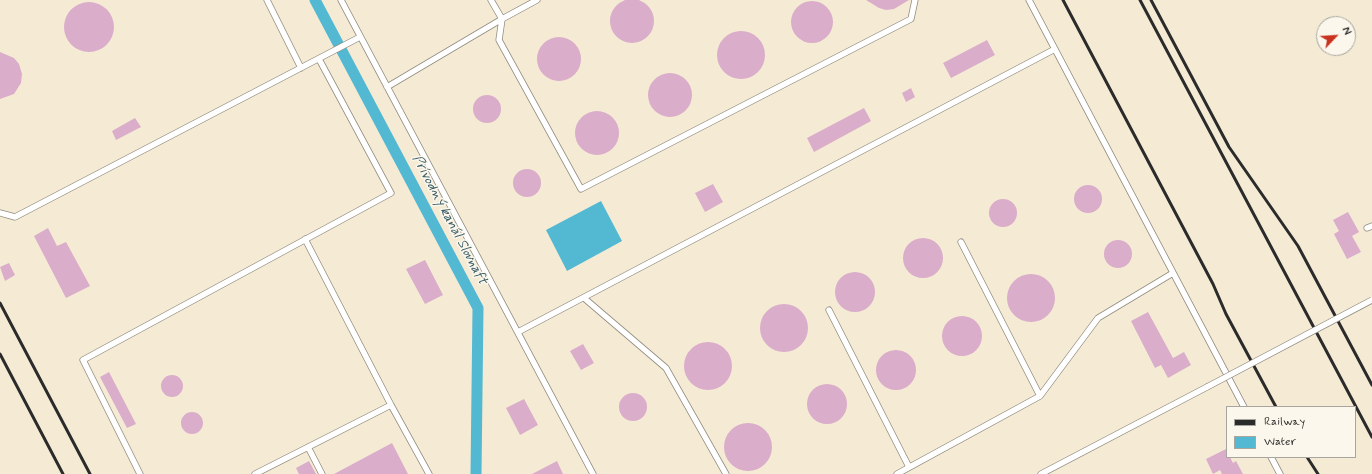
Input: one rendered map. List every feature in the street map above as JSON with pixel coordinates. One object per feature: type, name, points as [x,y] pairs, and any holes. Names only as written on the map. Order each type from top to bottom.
[{"type":"lane","points":[[267,0],[301,68]]},
{"type":"lane","points":[[341,0],[593,474]]},
{"type":"lane","points":[[492,0],[502,19],[499,40],[582,190],[910,19],[915,0]]},
{"type":"lane","points":[[387,87],[537,0]]},
{"type":"lane","points":[[1029,0],[1243,406]]},
{"type":"lane","points":[[0,213],[15,217],[360,37]]},
{"type":"lane","points":[[518,332],[1055,49]]},
{"type":"lane","points":[[140,474],[83,360],[391,193],[319,58]]},
{"type":"lane","points":[[305,239],[390,405],[429,474]]},
{"type":"lane","points":[[961,242],[1040,396]]},
{"type":"lane","points":[[897,474],[1040,396],[1098,318],[1173,273]]},
{"type":"lane","points":[[584,298],[666,368],[726,474]]},
{"type":"lane","points":[[1041,474],[1372,300]]},
{"type":"lane","points":[[829,310],[910,467]]},
{"type":"lane","points":[[255,474],[390,405]]},
{"type":"lane","points":[[308,447],[322,474]]},
{"type":"lane","points":[[1271,458],[1280,474]]},
{"type":"water","points":[[601,201],[622,241],[567,271],[546,230]]},
{"type":"building","points":[[628,-1],[636,-1],[648,5],[654,17],[654,25],[648,37],[636,43],[628,43],[616,37],[610,25],[610,17],[616,5]]},
{"type":"building","points":[[866,0],[909,0],[894,9],[886,10],[879,8]]},
{"type":"building","points":[[808,1],[816,1],[824,4],[830,10],[833,22],[830,34],[824,40],[816,43],[808,43],[800,40],[794,34],[791,26],[791,18],[794,10],[800,4]]},
{"type":"building","points":[[94,2],[99,3],[107,9],[113,17],[113,37],[107,45],[99,51],[84,52],[79,51],[71,45],[65,37],[64,22],[65,17],[71,9],[79,3]]},
{"type":"building","points":[[741,31],[750,33],[758,38],[763,46],[765,55],[763,64],[758,72],[750,77],[741,79],[732,77],[724,72],[719,64],[717,55],[719,46],[724,38],[732,33]]},
{"type":"building","points":[[563,37],[568,38],[575,43],[580,50],[580,68],[575,75],[568,80],[555,81],[550,80],[543,75],[538,68],[537,55],[538,50],[543,43],[550,38]]},
{"type":"building","points":[[987,40],[995,55],[951,78],[943,63]]},
{"type":"building","points":[[0,52],[14,58],[19,64],[22,74],[21,83],[14,94],[0,99]]},
{"type":"building","points":[[670,73],[682,77],[688,83],[692,95],[688,107],[682,113],[670,117],[658,113],[652,107],[648,95],[652,83],[658,77]]},
{"type":"building","points":[[911,88],[915,97],[906,102],[902,93]]},
{"type":"building","points":[[487,95],[497,99],[501,109],[497,119],[487,123],[477,119],[473,109],[477,99]]},
{"type":"building","points":[[864,108],[871,121],[814,152],[807,138]]},
{"type":"building","points":[[597,111],[609,115],[615,121],[619,133],[615,145],[609,151],[597,155],[585,151],[579,145],[575,133],[579,121],[585,115]]},
{"type":"building","points":[[135,118],[141,127],[116,140],[112,131]]},
{"type":"building","points":[[527,169],[537,173],[541,183],[537,193],[527,197],[517,193],[513,183],[517,173]]},
{"type":"building","points":[[713,184],[723,202],[705,212],[695,193]]},
{"type":"building","points":[[1088,185],[1098,189],[1102,199],[1098,209],[1088,213],[1078,209],[1074,199],[1078,189]]},
{"type":"building","points":[[1003,199],[1013,203],[1017,213],[1013,223],[1003,227],[993,223],[989,213],[993,203]]},
{"type":"building","points":[[1348,212],[1359,232],[1352,236],[1361,252],[1347,259],[1334,234],[1339,231],[1333,220]]},
{"type":"building","points":[[48,228],[57,246],[66,242],[90,286],[66,298],[34,236]]},
{"type":"building","points":[[923,238],[931,240],[937,244],[941,250],[943,258],[941,266],[937,272],[931,276],[923,278],[915,276],[909,272],[905,266],[903,258],[905,250],[909,244],[915,240]]},
{"type":"building","points":[[1118,240],[1128,244],[1132,254],[1128,264],[1118,268],[1108,264],[1104,254],[1108,244]]},
{"type":"building","points":[[425,260],[443,295],[425,304],[406,269]]},
{"type":"building","points":[[9,263],[15,275],[5,281],[0,267]]},
{"type":"building","points":[[855,272],[863,274],[869,278],[873,284],[875,292],[873,300],[869,306],[863,310],[855,312],[847,310],[841,306],[837,300],[835,292],[837,284],[841,278],[847,274]]},
{"type":"building","points":[[1031,274],[1040,276],[1048,281],[1053,289],[1055,298],[1053,307],[1048,315],[1040,320],[1031,322],[1022,320],[1014,315],[1009,307],[1007,298],[1009,289],[1014,281],[1022,276]]},
{"type":"building","points":[[784,304],[793,306],[801,311],[806,319],[808,328],[806,337],[801,345],[793,350],[784,352],[775,350],[767,345],[762,337],[760,328],[762,319],[767,311],[775,306]]},
{"type":"building","points":[[1148,312],[1173,358],[1184,352],[1191,365],[1168,378],[1161,365],[1155,368],[1131,321]]},
{"type":"building","points":[[962,316],[970,318],[976,322],[980,328],[982,336],[980,344],[976,350],[970,354],[962,356],[954,354],[948,350],[944,344],[942,336],[944,328],[948,322],[954,318]]},
{"type":"building","points":[[708,342],[717,344],[725,349],[730,357],[732,366],[730,375],[725,383],[717,388],[708,390],[699,388],[691,383],[686,375],[684,366],[686,357],[691,349],[699,344]]},
{"type":"building","points":[[583,344],[594,363],[581,370],[570,351]]},
{"type":"building","points":[[896,350],[904,352],[910,356],[914,362],[916,370],[914,378],[910,384],[904,388],[896,390],[888,388],[882,384],[878,378],[876,370],[878,362],[882,356],[888,352]]},
{"type":"building","points":[[109,372],[136,424],[127,428],[100,377]]},
{"type":"building","points":[[172,375],[180,378],[183,386],[180,394],[172,397],[164,394],[161,386],[164,378]]},
{"type":"building","points":[[827,384],[835,386],[841,390],[845,396],[847,404],[845,412],[841,418],[835,422],[827,424],[819,422],[813,418],[809,412],[807,404],[809,396],[813,390],[819,386]]},
{"type":"building","points":[[633,393],[643,397],[647,407],[643,417],[633,421],[623,417],[619,407],[623,397]]},
{"type":"building","points":[[524,399],[538,425],[520,435],[506,408]]},
{"type":"building","points":[[192,412],[200,415],[203,423],[200,431],[192,434],[184,431],[181,423],[184,415]]},
{"type":"building","points":[[748,423],[757,425],[765,430],[770,438],[772,447],[770,456],[765,464],[757,469],[748,471],[739,469],[731,464],[726,456],[724,447],[726,438],[731,430],[739,425]]},
{"type":"building","points":[[392,443],[408,474],[334,474]]},
{"type":"building","points":[[1226,449],[1226,458],[1230,458],[1233,463],[1236,461],[1243,474],[1222,474],[1220,470],[1213,474],[1206,459]]},
{"type":"building","points":[[309,461],[316,474],[299,474],[296,468]]},
{"type":"building","points":[[557,461],[563,474],[532,474]]},
{"type":"waterway","name":"Prívodný kanál Slovnaft","points":[[315,0],[478,308],[476,474]]},
{"type":"railway","points":[[1063,0],[1213,284],[1226,314],[1275,406]]},
{"type":"railway","points":[[1140,0],[1356,406]]},
{"type":"railway","points":[[1151,0],[1229,147],[1298,246],[1372,385]]},
{"type":"railway","points":[[0,303],[90,474]]},
{"type":"railway","points":[[0,354],[63,474]]},
{"type":"railway","points":[[1356,407],[1372,437]]},
{"type":"railway","points":[[1308,458],[1318,474]]}]
